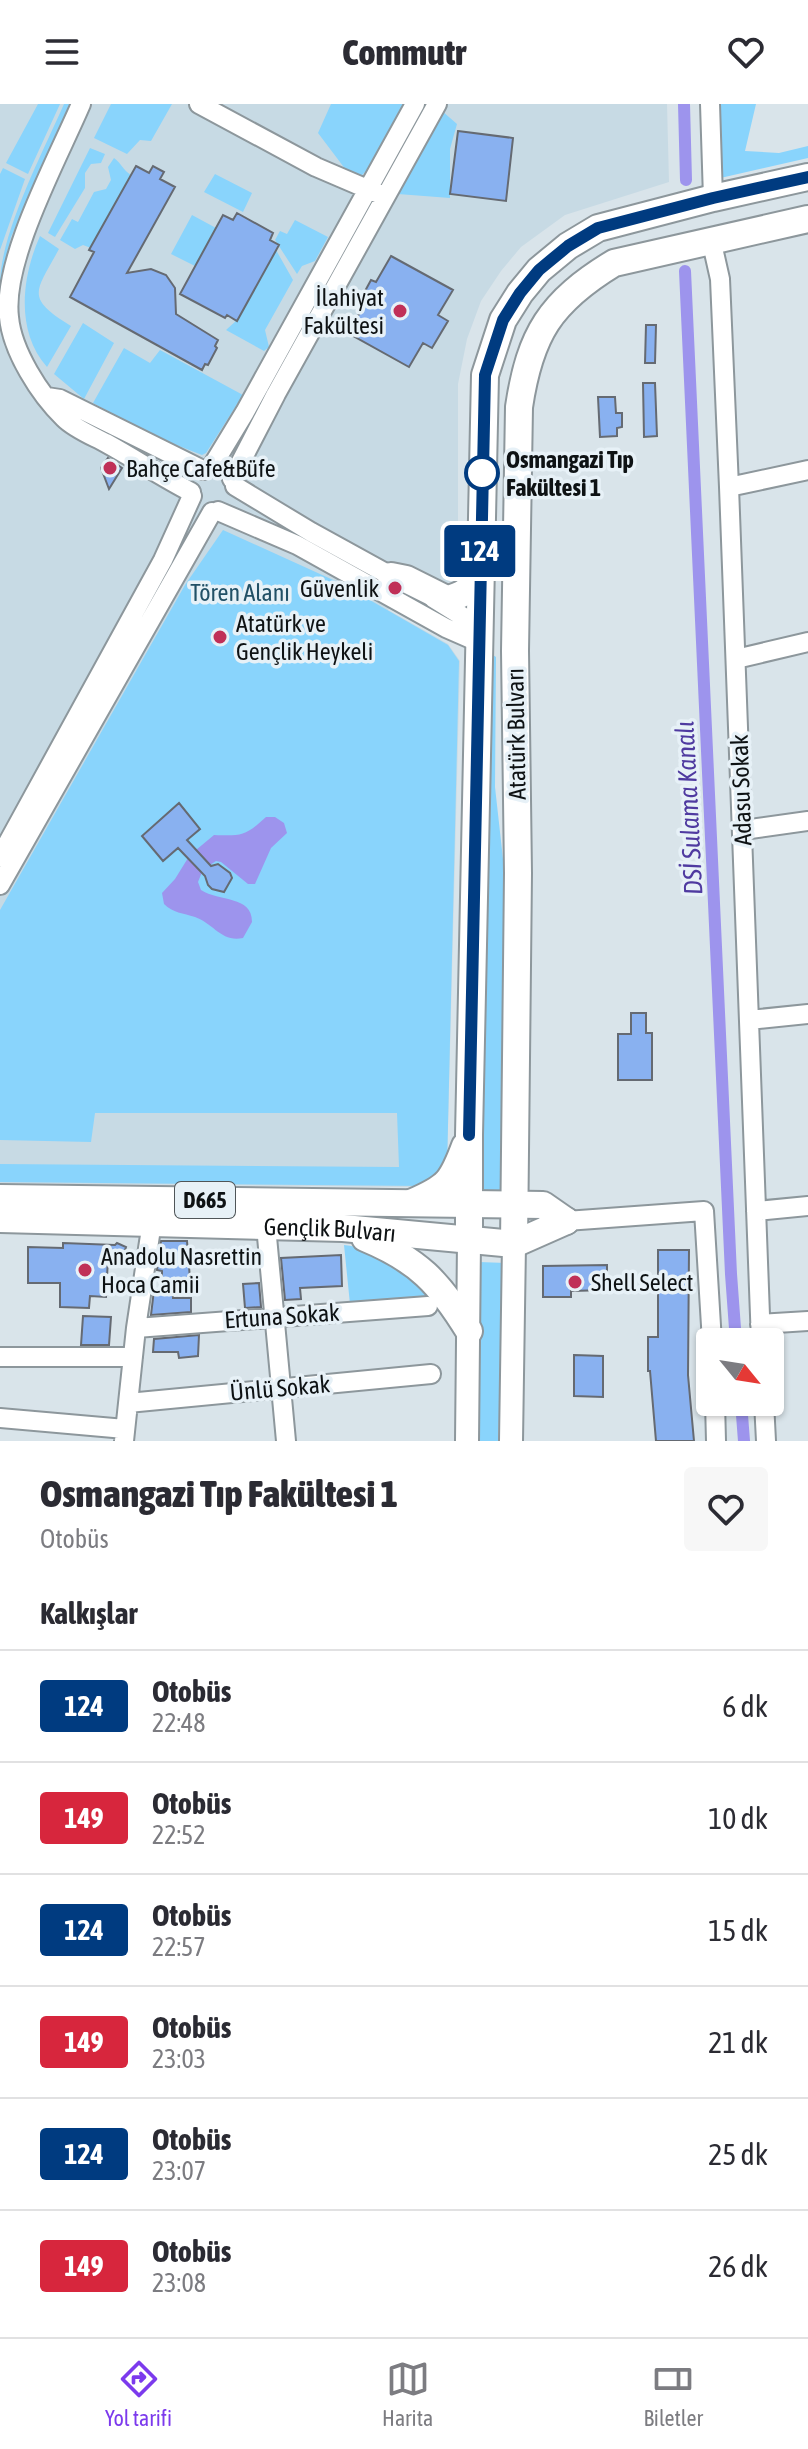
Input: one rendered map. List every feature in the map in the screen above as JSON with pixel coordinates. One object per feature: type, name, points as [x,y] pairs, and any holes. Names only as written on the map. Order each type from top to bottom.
[{"type":"highway","name":"Atatürk Bulvarı","points":[[469,1242],[485,375],[503,320],[539,270],[568,246],[598,228],[808,177]]},
{"type":"highway","name":"Atatürk Bulvarı","points":[[514,1244],[518,873],[515,602],[519,407],[524,375],[534,341],[561,303],[587,280],[614,263],[808,219]]},
{"type":"highway","points":[[391,576],[406,579],[446,599],[466,592],[475,583],[480,571]]},
{"type":"highway","points":[[515,602],[481,633],[500,653],[503,821],[518,873]]},
{"type":"highway","points":[[410,1204],[435,1193],[453,1176],[469,1135]]},
{"type":"highway","name":"Gençlik Bulvarı","points":[[0,1198],[410,1204]]},
{"type":"highway","name":"D665","points":[[410,1204],[469,1204]]},
{"type":"highway","points":[[469,1204],[543,1205],[566,1221]]},
{"type":"highway","name":"Gençlik Bulvarı","points":[[0,1219],[343,1228],[514,1244]]},
{"type":"highway","points":[[514,1244],[566,1221]]},
{"type":"highway","points":[[343,1228],[396,1251],[414,1263],[451,1303],[469,1331]]},
{"type":"main road","points":[[467,1441],[469,1242]]},
{"type":"main road","name":"Atatürk Bulvarı","points":[[511,1441],[514,1244]]},
{"type":"street","points":[[81,104],[29,222],[4,317],[25,365],[47,397],[60,399],[84,421],[192,494],[198,505],[297,545],[446,628],[481,633]]},
{"type":"street","points":[[199,104],[316,167],[387,197]]},
{"type":"street","points":[[0,885],[4,853],[163,560],[192,494],[194,479],[207,469],[245,412],[415,104]]},
{"type":"street","points":[[4,853],[215,511],[231,502],[234,482],[276,394],[437,104]]},
{"type":"street","points":[[710,104],[713,198]]},
{"type":"street","name":"Adasu Sokak","points":[[711,239],[720,279],[760,1328]]},
{"type":"street","points":[[84,421],[207,469],[221,469],[234,482],[461,614],[481,633]]},
{"type":"street","points":[[729,487],[808,470]]},
{"type":"street","points":[[736,659],[808,642]]},
{"type":"street","points":[[743,830],[808,821]]},
{"type":"street","points":[[749,1020],[808,1014]]},
{"type":"street","points":[[756,1211],[808,1206]]},
{"type":"street","points":[[566,1221],[704,1211],[711,1328]]},
{"type":"street","points":[[0,1418],[125,1435],[136,1328],[152,1222]]},
{"type":"street","points":[[266,1226],[286,1441]]},
{"type":"street","name":"Ertuna Sokak","points":[[136,1328],[428,1306]]},
{"type":"street","points":[[780,1328],[808,1321]]},
{"type":"street","points":[[0,1357],[133,1357]]},
{"type":"street","name":"Ünlü Sokak","points":[[128,1403],[431,1374]]},
{"type":"street","points":[[715,1416],[716,1441]]},
{"type":"street","points":[[765,1416],[766,1441]]},
{"type":"shaded area","points":[[0,104],[667,104],[669,182],[565,215],[521,247],[481,301],[467,339],[458,384],[458,572],[442,587],[412,569],[388,610],[448,644],[460,661],[447,1167],[421,1187],[0,1183]]},
{"type":"shaded area","points":[[266,817],[275,817],[284,823],[287,833],[271,848],[255,884],[248,884],[221,862],[210,865],[196,850],[214,835],[243,834]]},
{"type":"shaded area","points":[[188,858],[202,872],[198,882],[201,890],[247,907],[252,922],[243,938],[229,938],[201,920],[164,904],[162,893]]},
{"type":"green space","points":[[38,104],[60,104],[28,174],[6,163]]},
{"type":"green space","points":[[64,104],[70,104],[11,237],[0,284],[7,242],[15,218]]},
{"type":"green space","points":[[111,104],[172,104],[151,141],[140,140],[127,154],[94,138]]},
{"type":"green space","points":[[331,104],[403,104],[360,177],[349,174],[318,133]]},
{"type":"green space","points":[[713,104],[756,104],[745,151],[779,153],[808,146],[808,158],[716,179]]},
{"type":"green space","points":[[442,111],[457,124],[450,149],[450,198],[398,194]]},
{"type":"green space","points":[[90,148],[105,154],[101,163],[91,164],[85,173],[85,188],[55,237],[48,233]]},
{"type":"green space","points":[[114,158],[131,175],[91,248],[83,245],[75,249],[60,240],[72,219],[78,222],[94,192],[106,189],[111,180],[108,167]]},
{"type":"green space","points":[[3,168],[25,179],[0,250],[0,174]]},
{"type":"green space","points":[[215,174],[252,193],[243,212],[204,192]]},
{"type":"green space","points":[[192,215],[216,228],[195,266],[171,254]]},
{"type":"green space","points":[[295,220],[328,237],[315,261],[302,266],[297,274],[275,240],[280,231],[287,234]]},
{"type":"green space","points":[[40,236],[59,249],[40,285],[40,300],[71,326],[47,367],[30,337],[25,303],[29,268]]},
{"type":"green space","points":[[276,250],[293,280],[265,330],[269,347],[264,351],[226,330],[237,320]]},
{"type":"green space","points":[[83,323],[114,343],[84,399],[54,374]]},
{"type":"green space","points":[[124,348],[150,363],[160,350],[243,395],[206,453],[202,455],[151,435],[93,403]]},
{"type":"green space","name":"Tören Alanı","points":[[223,530],[342,584],[448,645],[459,661],[447,1167],[426,1186],[0,1182],[0,1164],[399,1167],[397,1113],[95,1113],[91,1142],[0,1140],[0,910],[185,585]]},
{"type":"green space","points":[[493,655],[496,657],[495,787],[506,886],[507,1193],[493,1190],[480,1194]]},
{"type":"green space","points":[[344,1245],[384,1256],[434,1298],[350,1304]]},
{"type":"green space","points":[[479,1262],[506,1263],[498,1441],[478,1441]]},
{"type":"building","points":[[458,131],[513,138],[506,201],[450,194]]},
{"type":"building","points":[[136,166],[149,173],[153,166],[164,172],[160,179],[175,187],[127,273],[151,269],[166,275],[175,288],[176,314],[218,340],[208,365],[205,364],[202,370],[70,297],[94,252],[89,250]]},
{"type":"building","points":[[237,213],[273,233],[270,240],[279,245],[237,321],[227,315],[225,318],[180,294],[223,215],[233,220]]},
{"type":"building","name":"İlahiyat Fakültesi","points":[[391,256],[453,290],[438,315],[448,321],[432,348],[423,343],[409,367],[348,333],[363,307],[358,304],[371,280],[376,282]]},
{"type":"building","points":[[646,325],[656,325],[655,363],[645,363]]},
{"type":"building","points":[[643,383],[655,383],[657,436],[644,437]]},
{"type":"building","points":[[598,397],[615,397],[616,413],[622,413],[622,427],[617,428],[617,436],[600,437]]},
{"type":"building","points":[[108,458],[122,468],[109,489],[101,468]]},
{"type":"building","points":[[179,803],[200,829],[187,840],[211,866],[218,864],[230,873],[232,878],[224,892],[212,889],[205,876],[178,848],[163,861],[142,836]]},
{"type":"building","points":[[631,1013],[646,1013],[646,1033],[652,1033],[652,1080],[618,1080],[618,1034],[631,1034]]},
{"type":"building","points":[[161,1241],[187,1241],[190,1279],[173,1278],[173,1298],[191,1298],[191,1312],[151,1315],[154,1290],[162,1290],[162,1271],[157,1270]]},
{"type":"building","points":[[63,1243],[117,1243],[126,1247],[123,1256],[108,1258],[106,1297],[90,1296],[89,1308],[60,1307],[60,1283],[28,1283],[28,1247],[63,1248]]},
{"type":"building","points":[[658,1250],[689,1250],[688,1375],[694,1441],[656,1441],[648,1371],[648,1337],[658,1337]]},
{"type":"building","points":[[341,1255],[342,1286],[300,1288],[301,1299],[285,1300],[281,1258]]},
{"type":"building","points":[[607,1265],[607,1290],[571,1291],[571,1297],[543,1297],[543,1266]]},
{"type":"building","points":[[259,1283],[261,1307],[245,1308],[243,1284]]},
{"type":"building","points":[[83,1316],[111,1317],[109,1345],[81,1345]]},
{"type":"building","points":[[199,1335],[198,1356],[179,1358],[178,1352],[153,1352],[154,1339]]},
{"type":"building","points":[[574,1355],[603,1356],[603,1397],[574,1396]]},
{"type":"waterway","name":"DSİ Sulama Kanalı","points":[[684,104],[686,180]]},
{"type":"waterway","name":"DSİ Sulama Kanalı","points":[[685,271],[735,1328]]},
{"type":"waterway","name":"DSİ Sulama Kanalı","points":[[742,1416],[744,1441]]},
{"type":"bus line","name":"124","points":[[469,1135],[485,375],[492,346],[503,320],[539,270],[568,246],[598,228],[808,177]]},
{"type":"place","name":"İlahiyat Fakültesi","points":[[400,311]]},
{"type":"place","name":"Bahçe Cafe&Büfe","points":[[110,468]]},
{"type":"place","name":"Osmangazi Tıp Fakültesi 1","points":[[482,473]]},
{"type":"place","name":"Güvenlik","points":[[395,588]]},
{"type":"place","name":"Atatürk ve Gençlik Heykeli","points":[[220,637]]},
{"type":"place","name":"Anadolu Nasrettin Hoca Camii","points":[[85,1270]]},
{"type":"place","name":"Shell Select","points":[[575,1282]]}]
